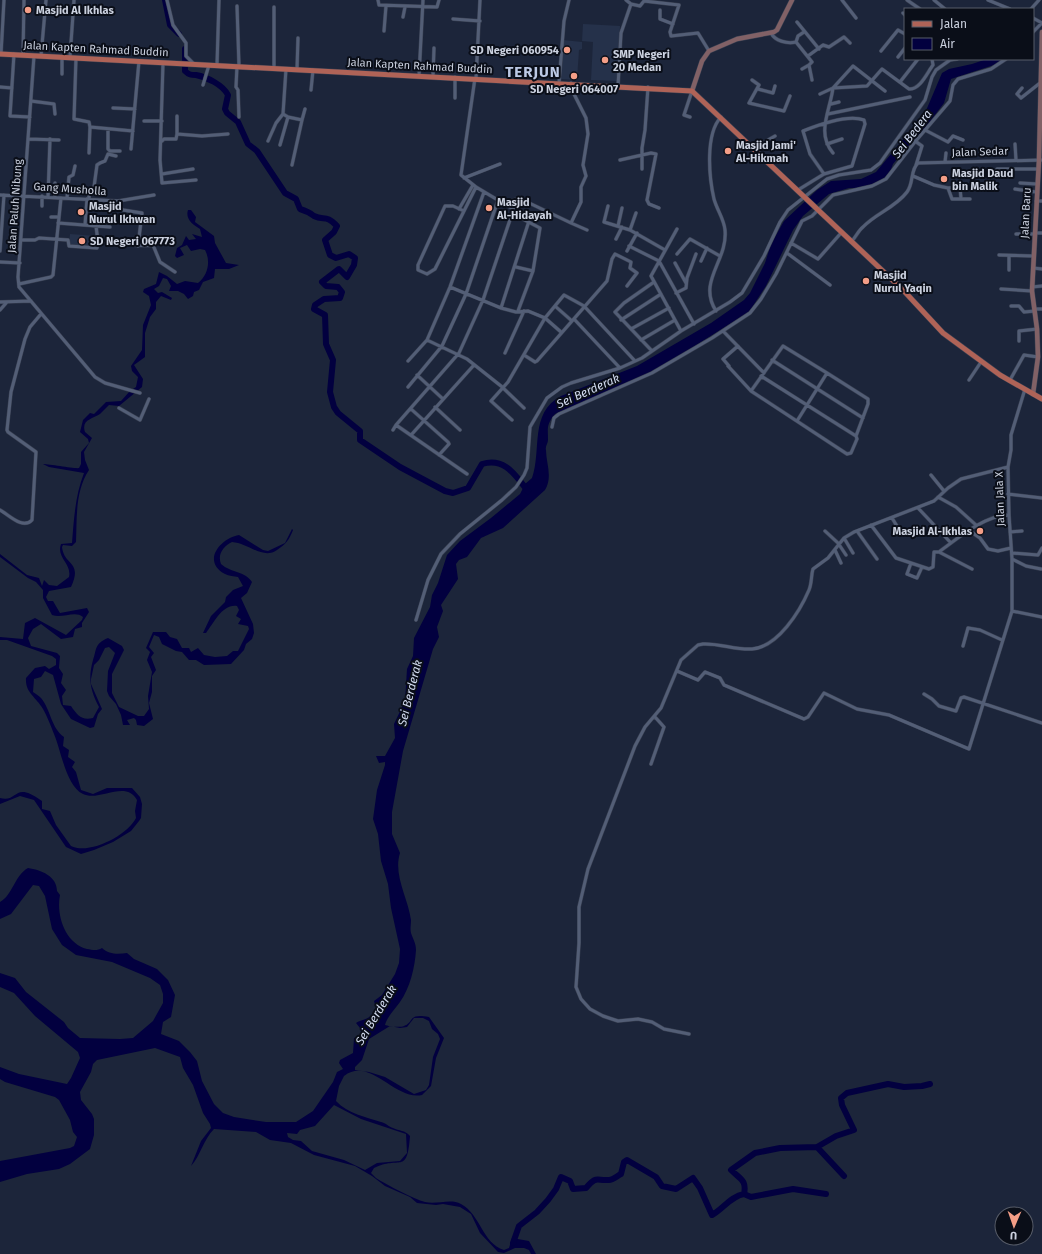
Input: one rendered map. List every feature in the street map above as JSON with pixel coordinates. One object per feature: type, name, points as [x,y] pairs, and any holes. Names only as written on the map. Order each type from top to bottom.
[{"type":"main road","name":"Jalan Kapten Rahmad Buddin","points":[[1,54],[648,87],[692,91]]},
{"type":"main road","points":[[692,91],[798,190],[908,296],[934,325],[955,344],[981,362],[1042,399]]},
{"type":"street","points":[[1,54],[4,0]]},
{"type":"street","points":[[23,55],[24,0]]},
{"type":"street","points":[[41,56],[46,0]]},
{"type":"street","points":[[70,57],[74,0]]},
{"type":"street","points":[[167,0],[172,22],[184,38],[186,44],[186,56],[194,64]]},
{"type":"street","points":[[217,65],[219,0]]},
{"type":"street","points":[[378,0],[378,5],[405,7],[437,7],[439,0]]},
{"type":"street","points":[[419,76],[423,0]]},
{"type":"street","points":[[480,0],[476,78],[461,173],[464,178],[474,186],[513,209]]},
{"type":"street","points":[[559,83],[564,21],[569,0]]},
{"type":"street","points":[[626,0],[630,4],[642,6],[644,2],[679,4],[670,32],[671,36],[698,33],[709,51]]},
{"type":"street","points":[[690,117],[684,115],[702,61],[709,51],[747,36],[771,33],[777,30],[792,0]]},
{"type":"street","points":[[842,0],[856,18]]},
{"type":"street","points":[[907,0],[919,8]]},
{"type":"street","points":[[934,0],[944,8]]},
{"type":"street","points":[[988,0],[1008,8]]},
{"type":"street","points":[[1031,8],[1039,0]]},
{"type":"street","points":[[618,86],[621,33],[630,4]]},
{"type":"street","points":[[237,6],[238,66],[236,87],[238,90],[239,117]]},
{"type":"street","points":[[384,31],[386,6]]},
{"type":"street","points":[[274,7],[274,68]]},
{"type":"street","points":[[403,17],[405,7]]},
{"type":"street","points":[[660,10],[660,19],[673,24]]},
{"type":"street","points":[[453,19],[480,21]]},
{"type":"street","points":[[797,22],[819,49]]},
{"type":"street","points":[[1034,31],[1041,23]]},
{"type":"street","points":[[881,51],[898,30],[904,33]]},
{"type":"street","points":[[796,42],[798,36],[804,32]]},
{"type":"street","name":"Jalan Baru","points":[[1033,394],[1040,339],[1032,289],[1036,192],[1037,184],[1040,178],[1038,169],[1040,160],[1040,83],[1042,32]]},
{"type":"street","points":[[771,33],[773,37],[781,41],[796,42],[812,62],[809,64],[812,80]]},
{"type":"street","points":[[808,56],[823,45],[829,47],[844,37],[850,43]]},
{"type":"street","points":[[297,69],[298,38]]},
{"type":"street","points":[[433,76],[434,48]]},
{"type":"street","points":[[898,57],[904,49]]},
{"type":"street","points":[[14,54],[10,116],[30,118]]},
{"type":"street","name":"Jalan Paluh Nibung","points":[[19,284],[34,55]]},
{"type":"street","points":[[62,57],[62,74]]},
{"type":"street","points":[[76,58],[74,119],[89,122],[89,153]]},
{"type":"street","points":[[900,82],[917,60]]},
{"type":"street","points":[[820,94],[833,88],[867,86],[882,69],[909,89],[916,88],[933,65],[932,60]]},
{"type":"street","points":[[416,620],[428,580],[441,554],[460,534],[516,487],[524,475],[527,468],[530,427],[547,398],[562,387],[571,383],[620,368],[635,361],[681,331],[716,311],[742,293],[764,256],[783,215],[827,179],[833,176],[872,170],[880,163],[925,100],[932,77],[936,70],[950,60]]},
{"type":"street","points":[[552,427],[554,418],[559,414],[652,373],[723,331],[750,313],[758,304],[787,254],[800,224],[833,196],[872,186],[886,179],[915,141],[950,101],[953,85],[958,79],[991,69],[1004,60]]},
{"type":"street","points":[[131,149],[139,61]]},
{"type":"street","points":[[163,62],[162,141],[160,160],[162,183],[196,180]]},
{"type":"street","points":[[802,68],[809,64]]},
{"type":"street","points":[[203,85],[207,77],[209,65]]},
{"type":"street","points":[[833,153],[827,144],[823,132],[831,104],[833,88],[853,66],[885,91]]},
{"type":"street","points":[[268,141],[276,123],[283,114],[286,69]]},
{"type":"street","points":[[311,90],[313,70]]},
{"type":"street","points":[[455,77],[455,98]]},
{"type":"street","points":[[752,80],[759,84],[758,89],[749,103],[782,111],[786,109],[790,96]]},
{"type":"street","points":[[571,83],[573,92],[586,118],[588,134],[584,165],[586,176],[581,186],[581,202],[571,223]]},
{"type":"street","points":[[1022,88],[1017,94],[1021,98],[1040,83]]},
{"type":"street","points":[[0,86],[12,88]]},
{"type":"street","points":[[758,89],[770,94],[773,93],[775,86]]},
{"type":"street","points":[[642,169],[648,87]]},
{"type":"street","points":[[828,114],[910,97]]},
{"type":"street","points":[[31,101],[54,104],[54,114]]},
{"type":"street","points":[[831,104],[839,102]]},
{"type":"street","points":[[113,108],[135,109]]},
{"type":"street","points":[[292,165],[305,109]]},
{"type":"street","points":[[283,114],[288,117],[302,120]]},
{"type":"street","points":[[162,141],[164,139],[176,140],[177,116]]},
{"type":"street","points":[[280,145],[288,117]]},
{"type":"street","points":[[716,311],[711,303],[708,287],[725,244],[725,231],[714,199],[710,159],[714,128],[721,117]]},
{"type":"street","points":[[798,190],[824,174],[852,166],[865,124],[864,120],[855,119],[825,123],[803,131],[810,154],[824,174]]},
{"type":"street","points":[[144,121],[162,121]]},
{"type":"street","points":[[90,127],[133,131]]},
{"type":"street","points":[[108,129],[108,149],[110,151],[120,152]]},
{"type":"street","points":[[925,130],[948,142],[953,136],[963,140]]},
{"type":"street","points":[[177,134],[202,136],[228,134]]},
{"type":"street","points":[[754,148],[775,136]]},
{"type":"street","points":[[28,139],[59,140]]},
{"type":"street","points":[[48,197],[50,139]]},
{"type":"street","points":[[827,144],[842,139]]},
{"type":"street","points":[[851,242],[862,227],[900,200],[911,185],[913,169],[917,164],[922,146],[915,141]]},
{"type":"street","points":[[1014,144],[1016,160]]},
{"type":"street","points":[[620,160],[651,152],[656,154],[647,200],[649,204],[659,208]]},
{"type":"street","points":[[945,162],[946,153]]},
{"type":"street","points":[[85,225],[89,189],[94,188],[97,165],[106,161],[108,154],[116,156]]},
{"type":"street","name":"Jalan Sedar","points":[[917,164],[1040,160]]},
{"type":"street","points":[[464,178],[500,164]]},
{"type":"street","points":[[67,198],[69,177],[73,175],[75,166]]},
{"type":"street","points":[[997,168],[1038,169]]},
{"type":"street","points":[[162,174],[193,169]]},
{"type":"street","points":[[913,176],[934,185],[948,188],[960,187],[961,199]]},
{"type":"street","points":[[55,183],[55,197]]},
{"type":"street","points":[[1020,183],[1037,184]]},
{"type":"street","points":[[464,211],[453,206],[445,206],[418,265],[418,270],[427,274],[435,269],[464,211],[474,186]]},
{"type":"street","points":[[948,188],[951,191],[952,198],[970,199]]},
{"type":"street","points":[[1015,189],[1036,192]]},
{"type":"street","points":[[408,361],[427,340],[450,287],[484,192]]},
{"type":"street","points":[[0,251],[2,195]]},
{"type":"street","name":"Gang Musholla","points":[[2,195],[117,201],[153,196]]},
{"type":"street","points":[[42,196],[42,206]]},
{"type":"street","points":[[61,198],[54,270],[51,277],[19,284],[19,287],[95,377],[105,383],[140,392]]},
{"type":"street","points":[[393,430],[431,388],[459,353],[483,300],[513,214],[513,209],[518,199]]},
{"type":"street","points":[[504,203],[518,199],[525,201],[587,230]]},
{"type":"street","points":[[408,387],[442,346],[466,294],[498,200]]},
{"type":"street","points":[[117,201],[120,208],[123,210],[142,213],[138,246]]},
{"type":"street","points":[[1036,201],[1042,201]]},
{"type":"street","points":[[459,209],[466,203]]},
{"type":"street","points":[[608,206],[604,222],[637,233],[665,250]]},
{"type":"street","points":[[618,226],[622,208]]},
{"type":"street","points":[[630,230],[636,213]]},
{"type":"street","points":[[513,214],[540,228],[532,271],[518,310]]},
{"type":"street","points":[[51,217],[59,217]]},
{"type":"street","points":[[501,308],[516,267],[529,221]]},
{"type":"street","points":[[58,223],[110,227]]},
{"type":"street","points":[[22,240],[35,240],[39,238],[68,240],[69,246],[97,248],[98,242],[96,226]]},
{"type":"street","points":[[616,239],[622,227]]},
{"type":"street","points":[[677,229],[651,274],[681,331]]},
{"type":"street","points":[[627,251],[637,233]]},
{"type":"street","points":[[791,243],[818,259],[841,233]]},
{"type":"street","points":[[1016,234],[1042,233]]},
{"type":"street","points":[[677,254],[690,239],[695,240],[720,256]]},
{"type":"street","points":[[98,242],[111,241],[138,246],[153,245],[160,262],[175,272]]},
{"type":"street","points":[[629,246],[659,261],[694,324]]},
{"type":"street","points":[[701,261],[707,248]]},
{"type":"street","points":[[524,355],[537,361],[607,281],[612,259],[615,254],[631,262],[630,268],[637,272],[627,286]]},
{"type":"street","points":[[676,293],[686,288],[686,283],[696,254]]},
{"type":"street","points":[[787,254],[830,285]]},
{"type":"street","points":[[999,255],[1033,256]]},
{"type":"street","points":[[1009,270],[1010,256]]},
{"type":"street","points":[[0,262],[20,264]]},
{"type":"street","points":[[675,263],[686,283]]},
{"type":"street","points":[[516,267],[532,271]]},
{"type":"street","points":[[1033,268],[1042,269]]},
{"type":"street","points":[[652,351],[615,311],[654,282]]},
{"type":"street","points":[[1001,289],[1032,289],[1042,286]]},
{"type":"street","points":[[450,287],[501,308],[516,312],[518,310],[528,311],[544,318],[561,332]]},
{"type":"street","points":[[512,420],[491,402],[508,382],[544,318],[565,294],[584,306],[635,361]]},
{"type":"street","points":[[622,320],[661,294]]},
{"type":"street","points":[[0,302],[31,301]]},
{"type":"street","points":[[0,310],[7,302]]},
{"type":"street","points":[[556,306],[573,320],[620,368]]},
{"type":"street","points":[[1011,306],[1019,306],[1024,312],[1042,309]]},
{"type":"street","points":[[631,329],[669,308]]},
{"type":"street","points":[[505,353],[524,311]]},
{"type":"street","points":[[0,510],[22,524],[27,524],[32,520],[36,452],[7,430],[11,392],[25,340],[30,327],[41,314]]},
{"type":"street","points":[[641,340],[675,320]]},
{"type":"street","points":[[1019,341],[1019,331],[1037,327]]},
{"type":"street","points":[[723,331],[763,374],[807,405],[856,436]]},
{"type":"street","points":[[427,340],[459,353],[524,408]]},
{"type":"street","points":[[738,346],[723,359],[751,391],[847,454],[851,453],[857,439],[856,436],[868,399],[827,373],[783,346],[751,391]]},
{"type":"street","points":[[1010,380],[1023,355],[1038,356]]},
{"type":"street","points":[[772,360],[863,418]]},
{"type":"street","points":[[970,380],[981,362]]},
{"type":"street","points":[[412,434],[474,365]]},
{"type":"street","points":[[797,421],[827,373]]},
{"type":"street","points":[[417,375],[443,399]]},
{"type":"street","name":"Jalan Jala X","points":[[677,671],[698,680],[705,672],[720,678],[724,685],[804,719],[808,717],[824,693],[857,709],[889,715],[970,749],[1012,611],[1012,553],[1008,514],[1008,467],[1011,450],[1010,436],[1025,389]]},
{"type":"street","points":[[119,408],[140,420],[149,399]]},
{"type":"street","points":[[435,407],[460,430]]},
{"type":"street","points":[[411,409],[448,442],[449,444],[439,455]]},
{"type":"street","points":[[396,425],[412,434],[467,474]]},
{"type":"street","points":[[689,1034],[664,1029],[652,1022],[638,1019],[618,1021],[605,1017],[581,999],[576,987],[579,944],[579,907],[588,869],[635,746],[645,728],[661,708],[681,660],[698,645],[707,644],[750,649],[768,642],[789,625],[810,587],[813,569],[828,558],[835,550],[838,543],[844,538],[871,525],[934,501],[943,492],[961,479],[1008,467]]},
{"type":"street","points":[[931,475],[943,492]]},
{"type":"street","points":[[1008,494],[1042,498]]},
{"type":"street","points":[[939,497],[956,508],[976,525]]},
{"type":"street","points":[[918,508],[952,543]]},
{"type":"street","points":[[871,525],[894,556],[929,569],[933,567],[934,553],[939,552],[970,531],[976,525],[997,514],[1008,514]]},
{"type":"street","points":[[892,518],[900,531]]},
{"type":"street","points":[[825,531],[838,543],[846,555]]},
{"type":"street","points":[[857,531],[877,559]]},
{"type":"street","points":[[970,531],[980,538],[988,549],[998,551],[1011,548]]},
{"type":"street","points":[[1010,532],[1022,531]]},
{"type":"street","points":[[844,538],[853,553]]},
{"type":"street","points":[[1012,553],[1038,556],[1042,548]]},
{"type":"street","points":[[835,550],[841,563]]},
{"type":"street","points":[[939,552],[972,569]]},
{"type":"street","points":[[1012,559],[1026,566],[1042,569]]},
{"type":"street","points":[[911,563],[907,574],[917,580],[922,567]]},
{"type":"street","points":[[1012,611],[1042,617]]},
{"type":"street","points":[[962,646],[968,628],[1002,640]]},
{"type":"street","points":[[924,694],[939,706],[956,711],[962,697],[1042,723]]},
{"type":"street","points":[[651,764],[664,727],[654,717]]},
{"type":"shaded area","name":"SMP Negeri 20 Medan","points":[[583,24],[620,26],[617,81],[591,80],[593,42],[582,41]]},
{"type":"shaded area","points":[[563,40],[582,42],[582,49],[579,50],[577,80],[561,79]]},
{"type":"shaded area","name":"SD Negeri 067773","points":[[70,234],[96,236],[97,248],[69,244]]},
{"type":"water","points":[[984,60],[1002,60],[994,65],[951,79],[944,103],[919,136],[915,138],[893,164],[890,172],[884,178],[867,188],[849,188],[829,194],[803,216],[793,230],[766,286],[749,312],[658,369],[555,414],[548,427],[548,441],[546,449],[549,480],[545,490],[503,528],[481,538],[467,557],[459,560],[456,564],[458,579],[441,605],[443,611],[437,627],[439,637],[433,649],[403,751],[392,812],[392,834],[400,853],[398,870],[411,920],[411,931],[416,948],[413,970],[404,996],[386,1022],[385,1025],[390,1026],[369,1039],[362,1060],[355,1067],[355,1070],[362,1071],[354,1071],[344,1076],[339,1086],[336,1101],[352,1112],[383,1123],[406,1133],[410,1136],[407,1156],[404,1160],[374,1168],[371,1173],[376,1178],[400,1192],[425,1202],[457,1202],[468,1209],[486,1235],[497,1246],[504,1250],[509,1248],[512,1238],[529,1241],[536,1254],[531,1254],[529,1250],[524,1248],[515,1248],[504,1253],[498,1252],[480,1233],[471,1214],[460,1207],[443,1204],[436,1205],[417,1203],[410,1197],[385,1186],[355,1166],[314,1155],[291,1143],[270,1140],[256,1132],[214,1129],[210,1133],[191,1166],[201,1141],[211,1128],[210,1124],[203,1113],[193,1085],[183,1068],[180,1057],[155,1048],[97,1060],[93,1064],[91,1072],[80,1092],[81,1100],[94,1119],[94,1135],[90,1149],[70,1164],[59,1169],[27,1174],[0,1182],[0,1161],[70,1148],[74,1146],[77,1137],[73,1132],[70,1120],[59,1100],[55,1097],[5,1082],[0,1079],[0,1067],[19,1074],[67,1084],[80,1058],[78,1052],[35,1016],[14,993],[0,987],[0,973],[15,978],[26,992],[64,1022],[68,1028],[80,1038],[133,1038],[153,1021],[163,1003],[163,994],[160,985],[150,978],[112,962],[76,955],[62,945],[52,929],[45,896],[39,886],[33,885],[11,914],[0,919],[0,902],[8,895],[23,871],[28,868],[43,872],[54,881],[60,895],[59,911],[64,927],[68,935],[79,946],[93,950],[102,948],[111,953],[117,954],[127,953],[134,959],[157,969],[168,980],[175,995],[171,1017],[163,1022],[161,1034],[179,1041],[190,1052],[197,1061],[202,1081],[214,1104],[223,1113],[234,1117],[266,1122],[296,1122],[313,1111],[333,1082],[337,1072],[343,1069],[339,1063],[340,1060],[353,1053],[354,1038],[362,1036],[360,1028],[356,1023],[369,1017],[374,1012],[376,1008],[374,1001],[382,995],[395,974],[399,963],[400,949],[391,908],[388,884],[381,861],[378,834],[373,819],[377,790],[385,765],[385,762],[379,763],[376,756],[385,756],[395,738],[394,724],[405,701],[407,669],[413,656],[414,638],[430,607],[432,595],[438,583],[447,555],[460,541],[520,494],[525,484],[532,478],[535,467],[540,422],[544,412],[551,403],[561,396],[637,366],[711,323],[744,300],[750,293],[765,263],[771,244],[784,221],[817,190],[831,181],[861,179],[876,172],[925,113],[942,73],[949,69]],"holes":[[[334,1105],[361,1119],[406,1134],[407,1153],[400,1161],[377,1163],[365,1170],[344,1160],[312,1151],[301,1141],[293,1140],[288,1137],[287,1133],[297,1134],[300,1130],[315,1126]]]},
{"type":"water","points":[[188,210],[191,210],[196,217],[195,222],[214,236],[215,243],[226,263],[239,265],[229,269],[215,269],[214,278],[203,282],[199,290],[194,292],[193,296],[188,299],[184,294],[178,291],[169,291],[171,286],[167,279],[163,278],[159,286],[154,289],[158,293],[162,292],[172,298],[171,300],[161,296],[156,302],[156,309],[150,317],[145,333],[145,357],[134,365],[143,379],[142,387],[119,406],[109,405],[100,414],[86,422],[84,428],[85,432],[92,438],[84,452],[89,470],[84,478],[79,496],[76,542],[72,546],[63,545],[62,547],[63,553],[74,568],[74,579],[71,587],[49,591],[46,597],[48,601],[53,601],[60,613],[87,608],[89,612],[82,623],[82,627],[75,629],[73,637],[61,639],[41,624],[33,629],[28,638],[31,646],[57,653],[60,656],[59,668],[63,674],[61,683],[66,690],[62,696],[63,705],[71,706],[78,715],[83,718],[93,718],[99,707],[91,684],[102,709],[98,714],[94,727],[90,728],[71,719],[61,704],[53,675],[45,671],[41,677],[34,679],[33,692],[41,698],[56,729],[64,737],[63,746],[69,750],[68,757],[75,762],[72,767],[76,772],[81,790],[93,794],[107,788],[132,788],[140,797],[142,804],[141,818],[131,831],[113,842],[81,854],[66,847],[34,800],[20,796],[0,804],[0,798],[10,798],[21,792],[26,792],[33,795],[42,801],[42,809],[50,811],[56,825],[71,846],[79,848],[97,846],[125,831],[136,818],[135,811],[137,800],[132,794],[126,791],[89,796],[77,790],[72,784],[57,741],[43,709],[29,691],[26,683],[26,678],[35,668],[45,666],[49,669],[56,665],[56,659],[52,656],[7,640],[0,640],[0,637],[23,639],[25,623],[35,618],[66,635],[82,620],[83,617],[76,614],[60,616],[52,615],[43,598],[43,590],[36,582],[28,578],[0,557],[0,554],[27,575],[39,578],[42,586],[44,580],[49,585],[57,586],[69,577],[68,568],[62,557],[60,549],[61,544],[72,543],[74,516],[84,473],[49,467],[43,464],[79,468],[81,464],[81,452],[89,443],[88,439],[80,432],[83,420],[90,413],[94,414],[106,402],[121,401],[136,387],[138,377],[132,371],[131,366],[142,350],[143,325],[151,305],[149,296],[143,292],[144,289],[156,284],[159,272],[177,284],[185,281],[198,283],[204,276],[208,268],[208,259],[205,250],[200,249],[191,251],[187,245],[180,248],[184,255],[177,258],[175,256],[177,248],[182,245],[186,236],[189,240],[196,239],[192,234],[202,237],[200,229],[192,224],[188,216]]},
{"type":"water","points":[[292,529],[293,530],[285,544],[272,553],[261,552],[232,542],[222,551],[220,557],[221,564],[246,576],[252,582],[247,593],[241,598],[253,624],[254,633],[252,639],[246,644],[244,650],[231,664],[204,665],[196,660],[189,660],[182,652],[176,651],[162,644],[159,637],[154,635],[149,647],[154,653],[151,657],[156,670],[152,676],[152,692],[149,703],[153,719],[144,726],[137,725],[134,718],[127,720],[130,725],[123,725],[121,715],[116,704],[109,696],[107,691],[108,671],[115,653],[109,647],[105,648],[99,660],[94,665],[91,684],[90,678],[91,666],[100,642],[108,638],[122,646],[124,650],[112,674],[112,693],[119,707],[138,716],[144,716],[149,709],[148,696],[152,672],[147,660],[150,652],[146,648],[153,632],[166,632],[170,637],[177,639],[182,648],[189,648],[191,652],[198,648],[204,655],[215,657],[227,656],[233,651],[238,651],[249,629],[248,626],[238,624],[241,619],[236,616],[239,610],[237,606],[232,606],[223,611],[206,633],[203,633],[211,616],[225,602],[226,597],[233,590],[243,586],[238,577],[227,575],[218,569],[214,557],[220,545],[232,537],[239,535],[263,550],[268,551],[285,543]]},
{"type":"water","points":[[417,1016],[429,1017],[444,1038],[436,1058],[431,1086],[422,1095],[412,1095],[402,1092],[364,1071],[385,1077],[414,1094],[426,1090],[429,1085],[433,1057],[440,1039],[438,1034],[432,1029],[429,1021],[423,1018],[414,1018],[407,1027],[400,1028],[392,1026],[404,1026],[412,1018]]},
{"type":"waterway","points":[[165,0],[170,25],[179,34]]},
{"type":"waterway","points":[[185,49],[185,71],[210,80],[226,91],[228,95],[225,109],[227,113],[238,122],[248,144],[257,151],[285,193],[296,199],[300,209],[314,216],[328,219],[337,226],[334,232],[325,240],[330,255],[336,258],[349,254],[355,258],[354,265],[347,277],[339,269],[322,282],[326,286],[338,287],[342,292],[340,298],[324,299],[315,305],[314,309],[325,315],[326,344],[333,360],[330,392],[334,407],[338,413],[360,431],[360,440],[400,467],[445,491],[453,493],[468,488],[482,464],[490,462],[503,465],[509,469],[528,491]]},
{"type":"waterway","points":[[744,1194],[744,1183],[731,1170],[755,1153],[780,1148],[817,1147],[836,1136],[854,1130],[842,1105],[841,1098],[847,1093],[888,1084],[904,1087],[930,1084]]},
{"type":"waterway","points":[[817,1147],[844,1176]]},
{"type":"waterway","points":[[513,1243],[519,1226],[537,1212],[548,1200],[556,1189],[561,1177],[570,1181],[573,1189],[586,1188],[592,1181],[595,1180],[614,1179],[621,1174],[624,1162],[627,1160],[656,1177],[662,1186],[676,1189],[693,1178],[700,1188],[712,1215],[735,1197],[744,1194],[751,1197],[793,1189],[826,1194]]},
{"type":"place","name":"Masjid Al Ikhlas","points":[[28,10]]},
{"type":"place","name":"SD Negeri 060954","points":[[567,50]]},
{"type":"place","name":"SMP Negeri 20 Medan","points":[[605,60]]},
{"type":"place","name":"SD Negeri 064007","points":[[574,76]]},
{"type":"place","name":"Masjid Jami' Al-Hikmah","points":[[728,151]]},
{"type":"place","name":"Masjid Daud bin Malik","points":[[944,179]]},
{"type":"place","name":"Masjid Al-Hidayah","points":[[489,208]]},
{"type":"place","name":"Masjid Nurul Ikhwan","points":[[81,212]]},
{"type":"place","name":"SD Negeri 067773","points":[[82,241]]},
{"type":"place","name":"Masjid Nurul Yaqin","points":[[866,281]]},
{"type":"place","name":"Masjid Al-Ikhlas","points":[[980,531]]},
{"type":"district","name":"TERJUN","points":[[533,72]]},
{"type":"water label","name":"Sei Bedera","points":[[912,134]]},
{"type":"water label","name":"Sei Berderak","points":[[588,391]]},
{"type":"water label","name":"Sei Berderak","points":[[410,693]]},
{"type":"water label","name":"Sei Berderak","points":[[376,1015]]}]
